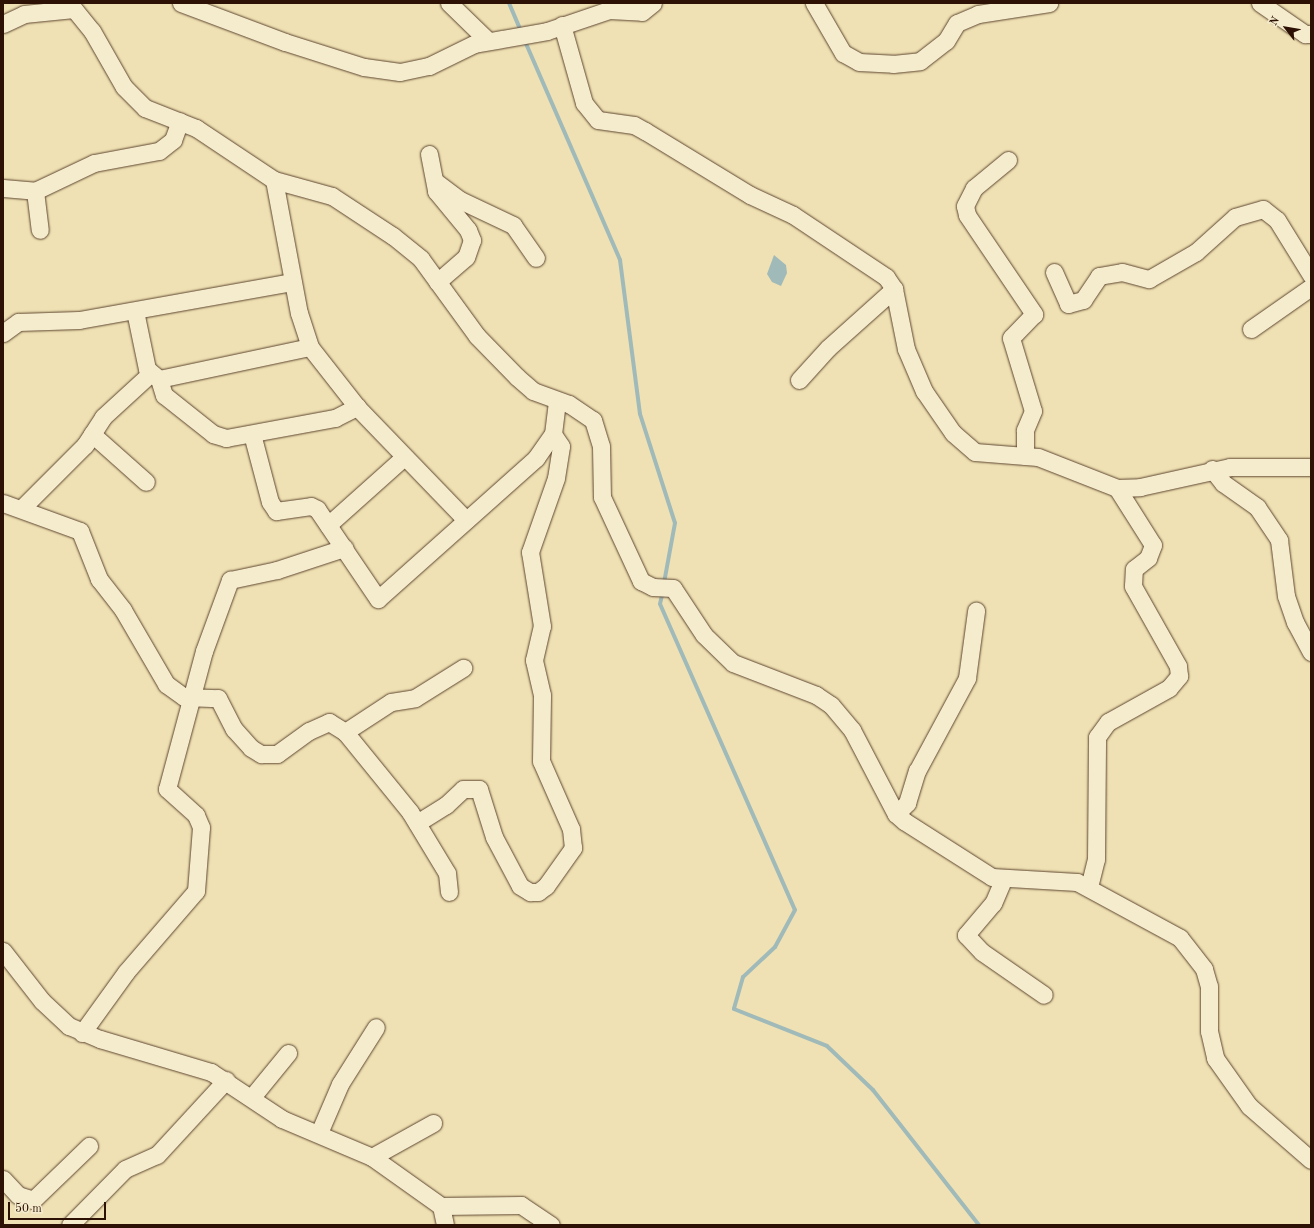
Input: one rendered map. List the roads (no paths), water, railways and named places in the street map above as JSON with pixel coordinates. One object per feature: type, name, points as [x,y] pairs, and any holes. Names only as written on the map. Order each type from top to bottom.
[{"type":"street","points":[[181,3],[285,42],[383,70],[429,66],[487,40],[517,37],[547,31],[609,10],[642,12],[653,3]]},
{"type":"street","points":[[449,3],[487,40]]},
{"type":"street","points":[[814,3],[843,53],[860,62],[893,64],[920,61],[946,41],[957,22],[978,14],[1049,3]]},
{"type":"street","points":[[1260,3],[1305,34],[1311,34]]},
{"type":"street","points":[[3,24],[24,14],[76,6],[134,99],[156,114],[180,121],[274,180],[318,191],[347,205],[406,246],[437,282],[477,336],[517,377],[533,391],[583,411],[593,420],[599,432],[600,478],[607,511],[636,574],[661,587],[677,592],[704,635],[725,656],[749,670],[816,695],[842,715],[896,814],[970,866],[1003,880],[1060,879],[1089,887],[1164,928],[1192,950],[1209,986],[1209,1031],[1215,1058],[1249,1106],[1311,1160]]},
{"type":"street","points":[[562,25],[584,103],[598,120],[634,125],[750,196],[793,215],[877,269],[894,289],[913,370],[953,433],[975,452],[1025,456],[1052,461],[1117,488],[1140,487],[1212,469],[1311,467]]},
{"type":"street","points":[[3,188],[35,191],[48,187],[78,169],[159,151],[173,140],[180,121]]},
{"type":"street","points":[[429,154],[434,181],[442,200],[468,230],[472,240],[466,257],[437,282]]},
{"type":"street","points":[[1008,160],[974,188],[965,206],[967,215],[1034,314],[1011,338],[1033,411],[1024,435],[1025,456]]},
{"type":"street","points":[[274,180],[293,282],[310,347],[358,407],[404,457],[466,520]]},
{"type":"street","points":[[434,181],[465,202],[513,225],[536,258]]},
{"type":"street","points":[[35,191],[40,230]]},
{"type":"street","points":[[1054,272],[1068,304],[1083,300],[1099,276],[1122,272],[1150,278],[1196,252],[1236,217],[1263,209],[1277,220],[1311,275]]},
{"type":"street","points":[[3,333],[18,322],[58,323],[135,311],[293,282]]},
{"type":"street","points":[[1251,329],[1311,287]]},
{"type":"street","points":[[799,380],[828,348],[894,289]]},
{"type":"street","points":[[135,311],[154,376],[164,395],[213,434],[226,438],[252,434],[335,418],[358,407]]},
{"type":"street","points":[[22,508],[85,445],[102,417],[154,376],[310,347]]},
{"type":"street","points":[[252,434],[270,502],[276,511],[311,506],[328,525],[378,599],[536,458],[553,434],[557,401]]},
{"type":"street","points":[[92,434],[146,482]]},
{"type":"street","points":[[417,823],[462,789],[479,788],[494,836],[520,886],[530,892],[538,892],[546,886],[573,848],[571,829],[541,761],[542,696],[534,660],[542,619],[530,552],[556,478],[561,446],[553,434]]},
{"type":"street","points":[[328,525],[404,457]]},
{"type":"street","points":[[1212,469],[1223,483],[1257,507],[1276,534],[1286,596],[1295,622],[1311,652]]},
{"type":"street","points":[[1089,887],[1096,860],[1097,737],[1108,722],[1169,688],[1179,676],[1178,666],[1133,586],[1134,569],[1148,558],[1153,545],[1117,488]]},
{"type":"street","points":[[3,503],[22,508],[80,531],[86,540],[99,579],[123,610],[162,679],[173,692],[193,699],[218,698],[240,739],[270,756],[320,724],[329,722],[346,732],[417,823],[447,873],[449,892]]},
{"type":"street","points":[[82,1033],[126,972],[196,891],[201,827],[196,814],[166,789],[193,699],[204,651],[230,580],[277,570],[344,548]]},
{"type":"street","points":[[896,814],[906,804],[917,771],[967,678],[976,611]]},
{"type":"street","points":[[346,732],[390,702],[415,698],[463,668]]},
{"type":"street","points":[[1003,880],[993,903],[966,935],[982,952],[1044,995]]},
{"type":"street","points":[[3,951],[55,1015],[82,1033],[188,1064],[226,1080],[282,1119],[319,1132],[372,1157],[441,1206],[521,1205],[551,1225]]},
{"type":"street","points":[[319,1132],[340,1084],[376,1026]]},
{"type":"street","points":[[252,1097],[288,1053]]},
{"type":"street","points":[[70,1225],[125,1169],[157,1155],[226,1080]]},
{"type":"street","points":[[372,1157],[433,1123]]},
{"type":"street","points":[[3,1180],[18,1195],[33,1200],[89,1146]]},
{"type":"street","points":[[441,1206],[445,1225]]},
{"type":"water","points":[[774,255],[786,265],[787,273],[781,286],[772,282],[767,274]]},
{"type":"waterway","points":[[509,3],[521,31]]},
{"type":"waterway","points":[[524,39],[620,260],[640,414],[675,523],[664,583]]},
{"type":"waterway","points":[[663,591],[660,604],[795,910],[775,947],[743,977],[734,1009],[827,1046],[873,1090],[979,1225]]}]
